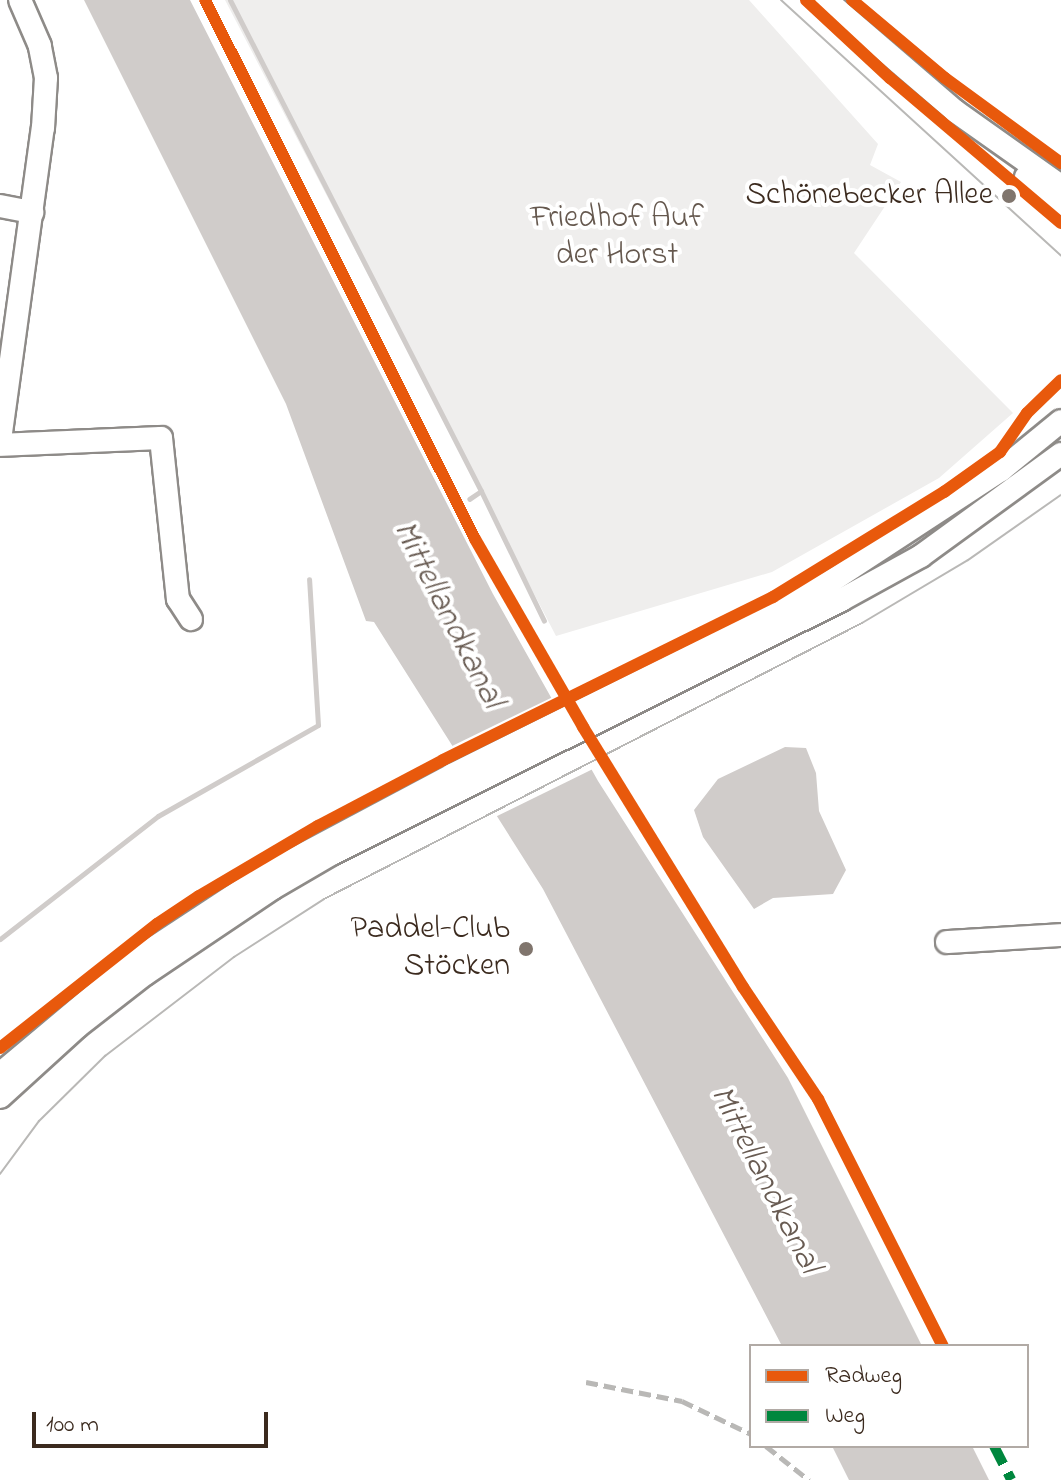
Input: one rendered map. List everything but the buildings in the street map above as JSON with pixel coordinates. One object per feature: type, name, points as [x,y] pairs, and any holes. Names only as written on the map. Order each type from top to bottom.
[{"type":"street","points":[[20,0],[40,46],[46,78],[43,128],[0,442],[161,438],[178,599],[191,619]]},
{"type":"street","points":[[826,0],[975,127],[1061,208]]},
{"type":"street","points":[[975,127],[1061,186]]},
{"type":"street","points":[[0,206],[32,212]]},
{"type":"street","points":[[590,715],[833,580],[1001,470],[1061,421]]},
{"type":"street","points":[[0,1074],[81,1004],[208,910],[329,838],[456,782],[590,715],[841,600],[921,556],[1061,454]]},
{"type":"street","points":[[0,1097],[78,1026],[214,925],[456,782]]},
{"type":"street","points":[[947,942],[1061,935]]},
{"type":"green space","name":"Friedhof Auf der Horst","points":[[225,0],[749,0],[878,144],[870,165],[901,182],[854,253],[1013,413],[939,478],[772,572],[556,636]]},
{"type":"water","name":"Mittellandkanal","points":[[84,0],[190,0],[493,594],[598,781],[788,1078],[921,1344],[781,1344],[543,889],[374,622],[366,621],[286,404]]},
{"type":"water","points":[[785,747],[806,748],[816,773],[819,811],[846,870],[833,894],[773,898],[754,909],[703,837],[694,810],[718,779]]},
{"type":"water","points":[[833,1448],[973,1448],[989,1480],[849,1480]]},
{"type":"pier","points":[[555,696],[595,768],[493,818],[448,748]]},
{"type":"waterway","points":[[230,0],[481,491],[469,499]]},
{"type":"waterway","points":[[481,491],[544,621]]},
{"type":"waterway","points":[[0,939],[158,816],[318,725],[309,579]]},
{"type":"tram line","points":[[781,0],[1061,256]]},
{"type":"tram line","points":[[0,1174],[39,1121],[105,1056],[234,957],[324,899],[862,623],[968,560],[1061,495]]},
{"type":"railway","points":[[586,1382],[682,1401],[749,1433]]},
{"type":"railway","points":[[769,1448],[809,1480]]},
{"type":"marked path","points":[[995,1448],[1011,1480]]},
{"type":"cycle path","points":[[205,0],[475,539],[583,727],[743,987],[818,1099],[942,1344]]},
{"type":"cycle path","points":[[806,0],[890,78],[1061,223]]},
{"type":"cycle path","points":[[852,0],[945,78],[1061,163]]},
{"type":"cycle path","points":[[0,1048],[157,924],[199,896],[318,826],[443,760],[773,597],[944,492],[1000,452],[1027,413],[1061,380]]},
{"type":"place","name":"Schönebecker Allee","points":[[1009,196]]},
{"type":"place","name":"Paddel-Club Stöcken","points":[[526,949]]}]
